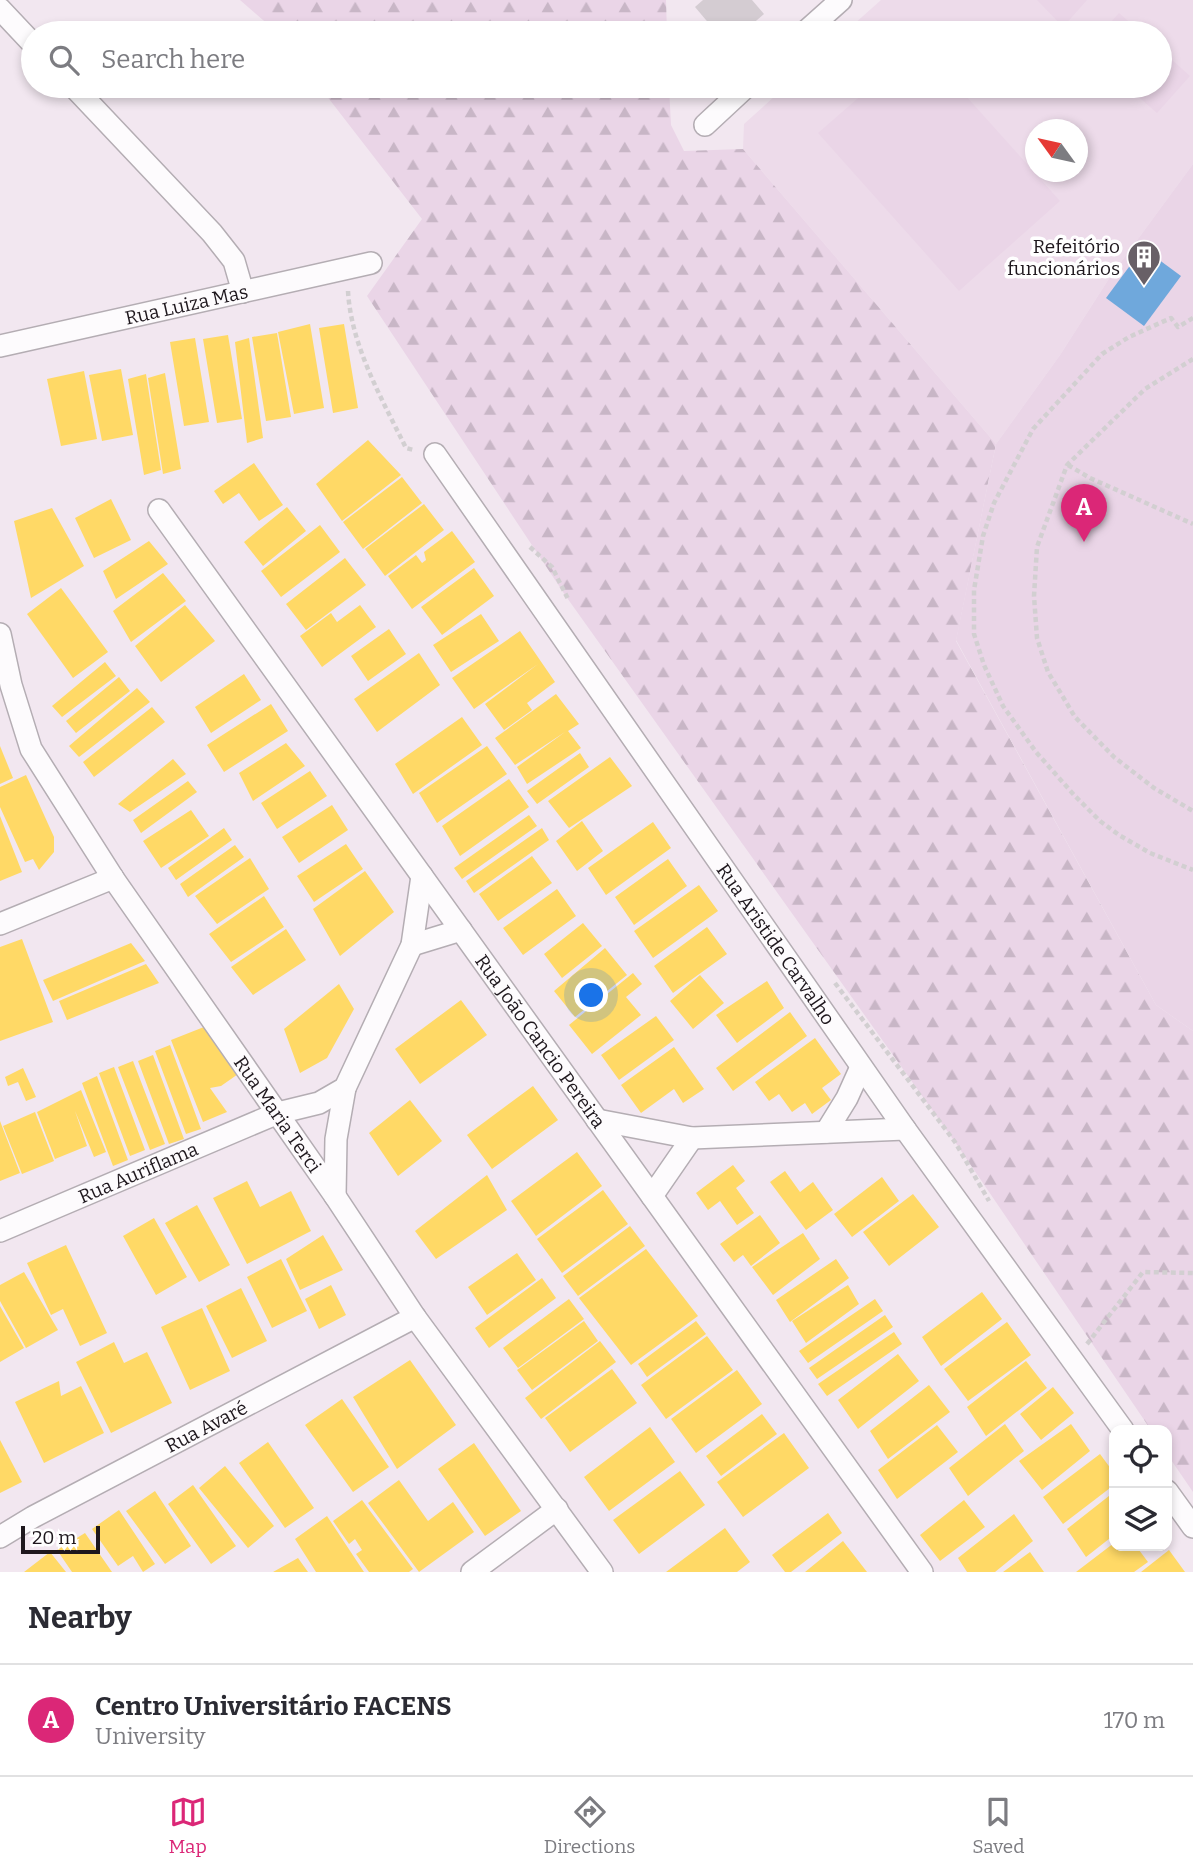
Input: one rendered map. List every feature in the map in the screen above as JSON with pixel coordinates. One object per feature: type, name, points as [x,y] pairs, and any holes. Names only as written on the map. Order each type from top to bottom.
[{"type":"street","points":[[817,21],[841,0]]},
{"type":"street","points":[[0,9],[21,31]]},
{"type":"street","points":[[84,98],[212,233],[234,261],[243,292]]},
{"type":"street","points":[[705,125],[734,98]]},
{"type":"street","name":"Rua Luiza Mas","points":[[0,346],[371,263]]},
{"type":"street","name":"Rua Aristide Carvalho","points":[[435,454],[905,1129],[1119,1425]]},
{"type":"street","name":"Rua João Cancio Pereira","points":[[159,510],[922,1572]]},
{"type":"street","name":"Rua Maria Terci","points":[[0,634],[5,686],[31,749],[113,878],[278,1113],[415,1317],[602,1572]]},
{"type":"street","points":[[335,1196],[336,1139],[345,1088],[412,945],[422,876]]},
{"type":"street","points":[[0,924],[113,878]]},
{"type":"street","points":[[412,945],[461,930]]},
{"type":"street","points":[[825,1132],[862,1067]]},
{"type":"street","name":"Rua Auriflama","points":[[0,1231],[278,1113],[319,1103],[345,1088]]},
{"type":"street","points":[[597,1120],[692,1138],[905,1129]]},
{"type":"street","points":[[652,1196],[692,1138]]},
{"type":"street","name":"Rua Avaré","points":[[0,1537],[33,1517],[415,1317]]},
{"type":"street","points":[[1172,1498],[1193,1527]]},
{"type":"street","points":[[472,1572],[557,1509]]},
{"type":"path","points":[[347,268],[350,314],[363,354],[390,415],[406,448],[435,454]]},
{"type":"path","points":[[1193,318],[1178,327],[1171,318],[1129,337],[1102,354],[1033,429],[994,503],[983,536],[975,590],[974,634],[984,665],[1003,706],[1036,752],[1075,796],[1100,821],[1119,835],[1150,853],[1193,870]]},
{"type":"path","points":[[1193,359],[1145,389],[1067,464],[1037,547],[1034,596],[1037,638],[1048,672],[1075,717],[1114,757],[1154,788],[1193,811]]},
{"type":"path","points":[[1067,464],[1090,478],[1193,524]]},
{"type":"path","points":[[1082,1351],[1143,1272],[1193,1273]]},
{"type":"shaded area","points":[[881,0],[1193,0],[1193,164],[1110,277],[1060,355],[996,444],[743,149],[744,124],[773,98],[1172,98],[1172,21],[857,21]]},
{"type":"green space","points":[[240,0],[666,0],[667,21],[264,21]]},
{"type":"green space","points":[[1037,0],[1087,0],[1068,21],[1057,21]]},
{"type":"green space","points":[[1119,13],[1128,21],[1112,21]]},
{"type":"green space","points":[[1172,60],[1190,76],[1172,96]]},
{"type":"green space","points":[[328,98],[670,98],[671,125],[684,151],[743,149],[996,444],[956,641],[1156,1005],[1193,1031],[1193,1492],[1172,1461],[1172,1425],[1148,1425],[955,1142],[565,595],[367,296],[422,219]]},
{"type":"green space","points":[[858,98],[968,98],[1025,162],[1025,182],[1043,182],[1060,201],[959,291],[818,133]]},
{"type":"green space","points":[[1140,98],[1170,98],[1157,113]]},
{"type":"green space","points":[[1193,164],[1193,1031],[1156,1005],[956,640],[996,444],[1060,355],[1110,277]]},
{"type":"building: Homes","points":[[310,324],[324,408],[294,414],[278,332]]},
{"type":"building: Homes","points":[[344,324],[358,408],[333,413],[319,328]]},
{"type":"building: Homes","points":[[277,333],[291,417],[266,421],[252,337]]},
{"type":"building: Homes","points":[[228,335],[242,419],[217,423],[203,339]]},
{"type":"building: Homes","points":[[195,338],[209,422],[184,426],[170,342]]},
{"type":"building: Homes","points":[[249,338],[263,438],[247,443],[235,342]]},
{"type":"building: Homes","points":[[121,369],[133,435],[102,441],[89,375]]},
{"type":"building: Homes","points":[[84,371],[97,439],[61,446],[47,379]]},
{"type":"building: Homes","points":[[165,373],[181,469],[163,474],[148,378]]},
{"type":"building: Homes","points":[[146,374],[161,470],[144,475],[128,379]]},
{"type":"building: Homes","points":[[368,440],[401,475],[342,521],[316,484]]},
{"type":"building: Homes","points":[[254,463],[283,505],[259,521],[239,493],[223,504],[214,491]]},
{"type":"building: Homes","points":[[402,477],[422,503],[363,549],[343,522]]},
{"type":"building: Homes","points":[[111,499],[131,540],[94,558],[75,518]]},
{"type":"building: Homes","points":[[424,504],[444,530],[385,576],[365,549]]},
{"type":"building: Homes","points":[[287,507],[306,531],[263,566],[244,542]]},
{"type":"building: Homes","points":[[52,508],[84,566],[31,598],[14,521]]},
{"type":"building: Homes","points":[[320,525],[340,552],[281,597],[261,571]]},
{"type":"building: Homes","points":[[452,531],[475,562],[412,609],[388,576],[416,555],[422,563],[426,560],[424,552]]},
{"type":"building: Homes","points":[[149,541],[168,564],[116,599],[103,571]]},
{"type":"building: Homes","points":[[345,558],[366,585],[306,630],[286,604]]},
{"type":"building: Homes","points":[[474,568],[494,596],[442,635],[421,607]]},
{"type":"building: Homes","points":[[163,573],[186,601],[131,642],[113,611]]},
{"type":"building: Homes","points":[[61,588],[108,652],[73,678],[27,614]]},
{"type":"building: Homes","points":[[185,605],[215,641],[161,682],[135,646]]},
{"type":"building: Homes","points":[[360,605],[376,627],[322,667],[300,636],[331,613],[337,622]]},
{"type":"building: Homes","points":[[481,614],[499,641],[451,672],[433,645]]},
{"type":"building: Homes","points":[[389,629],[406,654],[368,681],[351,656]]},
{"type":"building: Homes","points":[[520,631],[555,682],[527,703],[532,710],[504,730],[485,704],[538,664],[474,709],[452,678]]},
{"type":"building: Homes","points":[[419,653],[440,685],[377,732],[354,699]]},
{"type":"building: Homes","points":[[105,662],[116,676],[62,717],[52,706]]},
{"type":"building: Homes","points":[[244,674],[261,700],[211,733],[195,707]]},
{"type":"building: Homes","points":[[119,677],[130,691],[76,733],[66,721]]},
{"type":"building: Homes","points":[[137,688],[150,702],[79,757],[69,746]]},
{"type":"building: Homes","points":[[556,694],[579,724],[568,731],[581,748],[527,784],[517,767],[565,732],[515,765],[495,738]]},
{"type":"building: Homes","points":[[271,704],[288,731],[224,772],[207,745]]},
{"type":"building: Homes","points":[[152,707],[165,722],[94,777],[83,762]]},
{"type":"building: Homes","points":[[462,717],[482,745],[413,794],[395,764]]},
{"type":"building: Homes","points":[[286,743],[305,766],[253,801],[239,773]]},
{"type":"building: Homes","points":[[0,746],[13,778],[0,784]]},
{"type":"building: Homes","points":[[487,746],[507,774],[437,823],[419,793]]},
{"type":"building: Homes","points":[[580,753],[589,767],[537,804],[527,791]]},
{"type":"building: Homes","points":[[610,757],[632,786],[569,828],[548,801]]},
{"type":"building: Homes","points":[[173,759],[186,774],[130,812],[118,804]]},
{"type":"building: Homes","points":[[310,771],[327,796],[277,829],[261,803]]},
{"type":"building: Homes","points":[[26,775],[54,837],[54,852],[39,870],[33,859],[25,862],[0,807],[0,787]]},
{"type":"building: Homes","points":[[509,779],[529,807],[460,856],[442,826]]},
{"type":"building: Homes","points":[[188,781],[197,792],[141,833],[133,820]]},
{"type":"building: Homes","points":[[332,805],[348,830],[299,863],[282,837]]},
{"type":"building: Homes","points":[[191,810],[209,836],[161,868],[143,841]]},
{"type":"building: Homes","points":[[529,815],[537,826],[462,879],[454,868]]},
{"type":"building: Homes","points":[[0,816],[22,872],[0,881]]},
{"type":"building: Homes","points":[[582,821],[603,851],[577,871],[556,841]]},
{"type":"building: Homes","points":[[653,822],[671,848],[606,895],[588,868]]},
{"type":"building: Homes","points":[[224,828],[232,840],[176,880],[168,868]]},
{"type":"building: Homes","points":[[542,828],[549,840],[474,893],[466,881]]},
{"type":"building: Homes","points":[[346,844],[363,869],[314,902],[297,876]]},
{"type":"building: Homes","points":[[235,845],[244,857],[188,897],[180,884]]},
{"type":"building: Homes","points":[[532,856],[552,883],[498,921],[479,894]]},
{"type":"building: Homes","points":[[250,858],[269,889],[217,924],[195,896]]},
{"type":"building: Homes","points":[[668,859],[687,886],[634,925],[615,897]]},
{"type":"building: Homes","points":[[365,871],[394,912],[340,956],[313,909]]},
{"type":"building: Homes","points":[[699,885],[718,911],[653,958],[634,931]]},
{"type":"building: Homes","points":[[557,889],[576,916],[523,955],[503,928]]},
{"type":"building: Homes","points":[[264,896],[284,927],[231,962],[209,934]]},
{"type":"building: Homes","points":[[583,923],[602,946],[562,978],[544,954]]},
{"type":"building: Homes","points":[[707,927],[727,954],[673,993],[654,966]]},
{"type":"building: Homes","points":[[286,929],[306,960],[253,995],[231,967]]},
{"type":"building: Homes","points":[[22,939],[53,1022],[0,1041],[0,947]]},
{"type":"building: Homes","points":[[131,943],[145,961],[53,1001],[43,980]]},
{"type":"building: Homes","points":[[605,948],[627,975],[575,1017],[554,991]]},
{"type":"building: Homes","points":[[146,964],[159,983],[67,1020],[59,1001]]},
{"type":"building: Homes","points":[[633,973],[642,984],[626,997],[641,1015],[592,1054],[569,1025]]},
{"type":"building: Homes","points":[[700,975],[724,1003],[693,1029],[670,1001]]},
{"type":"building: Homes","points":[[767,981],[784,1008],[737,1043],[716,1015]]},
{"type":"building: Homes","points":[[339,984],[354,1009],[327,1058],[300,1073],[284,1029]]},
{"type":"building: Homes","points":[[461,1000],[487,1035],[420,1084],[395,1049]]},
{"type":"building: Homes","points":[[790,1012],[807,1036],[733,1091],[716,1068]]},
{"type":"building: Homes","points":[[656,1016],[674,1040],[619,1080],[601,1055]]},
{"type":"building: Homes","points":[[209,1025],[241,1072],[221,1086],[210,1088],[227,1112],[203,1122],[171,1040]]},
{"type":"building: Homes","points":[[815,1038],[841,1074],[822,1088],[831,1100],[812,1114],[805,1103],[792,1112],[779,1094],[769,1101],[755,1082]]},
{"type":"building: Homes","points":[[170,1045],[201,1129],[186,1134],[155,1051]]},
{"type":"building: Homes","points":[[674,1047],[704,1089],[683,1103],[674,1089],[641,1113],[621,1085]]},
{"type":"building: Homes","points":[[153,1055],[184,1139],[169,1144],[138,1061]]},
{"type":"building: Homes","points":[[133,1061],[165,1144],[150,1150],[118,1067]]},
{"type":"building: Homes","points":[[114,1067],[145,1150],[130,1156],[99,1073]]},
{"type":"building: Homes","points":[[23,1068],[36,1097],[26,1101],[18,1082],[8,1086],[5,1077]]},
{"type":"building: Homes","points":[[97,1076],[128,1160],[113,1166],[82,1083]]},
{"type":"building: Homes","points":[[533,1086],[558,1120],[492,1169],[467,1135]]},
{"type":"building: Homes","points":[[81,1090],[106,1152],[94,1157],[75,1111],[87,1146],[55,1159],[37,1112]]},
{"type":"building: Homes","points":[[410,1100],[442,1141],[398,1176],[369,1133]]},
{"type":"building: Homes","points":[[35,1112],[54,1161],[22,1174],[3,1126]]},
{"type":"building: Homes","points":[[0,1121],[20,1173],[0,1181]]},
{"type":"building: Homes","points":[[577,1152],[602,1186],[536,1236],[511,1201]]},
{"type":"building: Homes","points":[[733,1165],[745,1181],[736,1188],[754,1213],[737,1225],[720,1201],[708,1210],[696,1193]]},
{"type":"building: Homes","points":[[785,1171],[800,1192],[813,1182],[833,1210],[806,1230],[770,1182]]},
{"type":"building: Homes","points":[[487,1175],[507,1210],[436,1259],[415,1231]]},
{"type":"building: Homes","points":[[882,1177],[899,1201],[852,1237],[834,1214]]},
{"type":"building: Homes","points":[[247,1181],[260,1207],[291,1191],[311,1231],[247,1264],[213,1198]]},
{"type":"building: Homes","points":[[603,1190],[628,1224],[562,1273],[537,1239]]},
{"type":"building: Homes","points":[[913,1194],[939,1227],[889,1266],[863,1232]]},
{"type":"building: Homes","points":[[197,1205],[230,1265],[199,1282],[165,1223]]},
{"type":"building: Homes","points":[[760,1215],[780,1243],[751,1266],[743,1255],[734,1262],[720,1244]]},
{"type":"building: Homes","points":[[154,1218],[187,1277],[156,1295],[123,1236]]},
{"type":"building: Homes","points":[[630,1226],[645,1246],[578,1296],[563,1276]]},
{"type":"building: Homes","points":[[803,1233],[820,1259],[773,1295],[752,1267]]},
{"type":"building: Homes","points":[[323,1235],[343,1270],[300,1290],[286,1259]]},
{"type":"building: Homes","points":[[66,1245],[107,1333],[80,1346],[63,1309],[51,1315],[27,1263]]},
{"type":"building: Homes","points":[[646,1249],[698,1316],[631,1365],[579,1298]]},
{"type":"building: Homes","points":[[517,1253],[536,1280],[487,1315],[468,1287]]},
{"type":"building: Homes","points":[[281,1259],[307,1311],[272,1328],[247,1277]]},
{"type":"building: Homes","points":[[836,1259],[849,1278],[790,1322],[776,1300]]},
{"type":"building: Homes","points":[[24,1272],[58,1330],[26,1348],[0,1301],[0,1285]]},
{"type":"building: Homes","points":[[542,1278],[556,1298],[489,1348],[475,1328]]},
{"type":"building: Homes","points":[[331,1285],[346,1315],[319,1329],[305,1299]]},
{"type":"building: Homes","points":[[848,1285],[859,1304],[806,1343],[792,1321]]},
{"type":"building: Homes","points":[[241,1288],[267,1341],[232,1358],[206,1306]]},
{"type":"building: Homes","points":[[982,1292],[1002,1319],[941,1366],[922,1337]]},
{"type":"building: Homes","points":[[569,1299],[584,1319],[518,1368],[503,1348]]},
{"type":"building: Homes","points":[[875,1299],[883,1311],[808,1363],[799,1351]]},
{"type":"building: Homes","points":[[0,1306],[24,1348],[0,1362]]},
{"type":"building: Homes","points":[[202,1308],[230,1371],[190,1390],[161,1327]]},
{"type":"building: Homes","points":[[885,1315],[893,1327],[817,1379],[809,1368]]},
{"type":"building: Homes","points":[[584,1321],[598,1341],[532,1390],[517,1370]]},
{"type":"building: Homes","points":[[696,1321],[706,1334],[647,1377],[638,1364]]},
{"type":"building: Homes","points":[[1007,1322],[1031,1355],[968,1401],[944,1369]]},
{"type":"building: Homes","points":[[894,1332],[902,1344],[827,1396],[818,1384]]},
{"type":"building: Homes","points":[[707,1336],[733,1370],[666,1419],[641,1385]]},
{"type":"building: Homes","points":[[600,1341],[616,1362],[541,1419],[525,1398]]},
{"type":"building: Homes","points":[[114,1342],[124,1363],[147,1352],[172,1403],[111,1433],[76,1362]]},
{"type":"building: Homes","points":[[898,1354],[919,1381],[858,1429],[838,1400]]},
{"type":"building: Homes","points":[[410,1360],[456,1425],[397,1469],[353,1397]]},
{"type":"building: Homes","points":[[1026,1361],[1047,1388],[986,1436],[967,1407]]},
{"type":"building: Homes","points":[[612,1369],[637,1403],[570,1452],[545,1418]]},
{"type":"building: Homes","points":[[737,1370],[762,1404],[696,1453],[671,1419]]},
{"type":"building: Homes","points":[[59,1381],[61,1396],[81,1386],[104,1433],[44,1463],[15,1402]]},
{"type":"building: Homes","points":[[929,1385],[950,1412],[888,1459],[870,1431]]},
{"type":"building: Homes","points":[[1053,1387],[1074,1413],[1041,1440],[1020,1414]]},
{"type":"building: Homes","points":[[342,1399],[389,1467],[353,1492],[305,1425]]},
{"type":"building: Homes","points":[[762,1414],[777,1434],[721,1476],[706,1456]]},
{"type":"building: Homes","points":[[1005,1424],[1024,1451],[968,1496],[949,1468]]},
{"type":"building: Homes","points":[[1071,1424],[1090,1451],[1042,1490],[1019,1461]]},
{"type":"building: Homes","points":[[937,1425],[958,1452],[897,1499],[878,1470]]},
{"type":"building: Homes","points":[[650,1427],[675,1462],[609,1511],[584,1477]]},
{"type":"building: Homes","points":[[784,1433],[809,1468],[743,1517],[717,1482]]},
{"type":"building: Homes","points":[[0,1440],[22,1482],[0,1493]]},
{"type":"building: Homes","points":[[268,1442],[314,1508],[285,1528],[239,1463]]},
{"type":"building: Homes","points":[[474,1443],[521,1511],[485,1536],[438,1469]]},
{"type":"building: Homes","points":[[1100,1454],[1109,1466],[1109,1489],[1063,1524],[1043,1497]]},
{"type":"building: Homes","points":[[225,1466],[274,1526],[248,1548],[199,1488]]},
{"type":"building: Homes","points":[[680,1471],[705,1505],[639,1554],[613,1520]]},
{"type":"building: Homes","points":[[399,1480],[428,1521],[453,1502],[474,1532],[419,1572],[368,1503]]},
{"type":"building: Homes","points":[[193,1485],[236,1546],[211,1564],[168,1504]]},
{"type":"building: Homes","points":[[155,1491],[191,1546],[165,1564],[126,1511]]},
{"type":"building: Homes","points":[[1109,1496],[1109,1539],[1086,1557],[1067,1529]]},
{"type":"building: Homes","points":[[362,1500],[413,1569],[409,1572],[369,1572],[356,1554],[362,1550],[355,1539],[349,1544],[333,1521]]},
{"type":"building: Homes","points":[[964,1500],[985,1527],[940,1561],[920,1535]]},
{"type":"building: Homes","points":[[119,1510],[155,1564],[143,1572],[133,1556],[118,1566],[92,1529]]},
{"type":"building: Homes","points":[[828,1513],[842,1533],[791,1572],[785,1572],[772,1555]]},
{"type":"building: Homes","points":[[1014,1514],[1033,1541],[995,1572],[967,1572],[958,1558]]},
{"type":"building: Homes","points":[[327,1516],[364,1572],[316,1572],[295,1539]]},
{"type":"building: Homes","points":[[725,1528],[750,1562],[737,1572],[666,1572]]},
{"type":"building: Homes","points":[[85,1533],[112,1572],[72,1572],[57,1550]]},
{"type":"building: Homes","points":[[843,1541],[867,1572],[805,1572]]},
{"type":"building: Homes","points":[[1109,1547],[1109,1551],[1140,1551],[1148,1562],[1134,1572],[1076,1572]]},
{"type":"building: Homes","points":[[1170,1551],[1185,1572],[1141,1572]]},
{"type":"building: Homes","points":[[50,1552],[66,1572],[24,1572]]},
{"type":"building: Homes","points":[[1030,1552],[1044,1572],[1003,1572]]},
{"type":"building: Homes","points":[[298,1558],[308,1572],[273,1572]]},
{"type":"building: Schools","name":"Refeitório funcionários","points":[[1143,248],[1181,276],[1144,326],[1106,298]]},
{"type":"building: Other","points":[[703,0],[752,0],[764,14],[756,21],[707,21],[695,7]]},
{"type":"place","name":"Refeitório funcionários","points":[[1144,287]]},
{"type":"place","name":"Centro Universitário FACENS","points":[[1084,542]]}]
